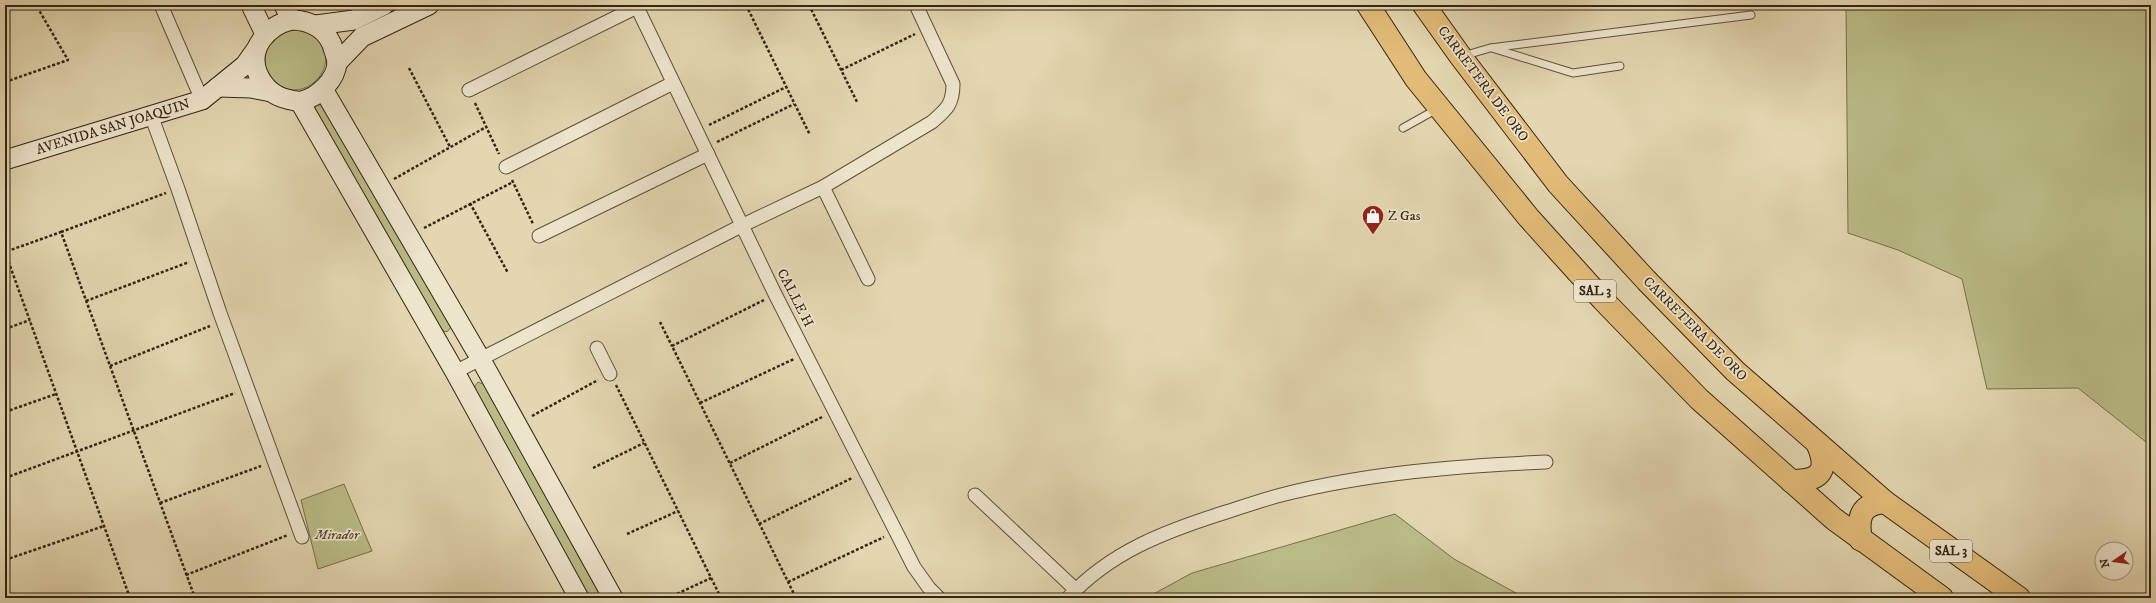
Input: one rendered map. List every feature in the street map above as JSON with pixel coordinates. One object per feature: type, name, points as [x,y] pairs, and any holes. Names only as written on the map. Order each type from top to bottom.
[{"type":"highway","name":"SAL 3","points":[[1368,5],[1416,79],[1441,107],[1529,218],[1603,300],[1699,398],[1834,519],[1942,598]]},
{"type":"highway","name":"CARRETERA DE ORO","points":[[1424,5],[1460,57],[1558,184],[1646,280],[1735,371],[1885,502],[2019,598]]},
{"type":"highway","points":[[1791,481],[1808,481],[1819,475],[1823,465],[1823,457],[1818,445]]},
{"type":"highway","points":[[1861,540],[1859,527],[1861,513],[1868,507],[1885,502]]},
{"type":"street","points":[[161,5],[202,100]]},
{"type":"street","points":[[251,5],[261,41]]},
{"type":"street","points":[[316,25],[354,20],[384,5]]},
{"type":"street","points":[[337,63],[332,44],[326,33],[316,25],[288,12],[261,41],[255,60],[257,72],[262,83],[270,92],[280,98],[300,102],[315,95],[323,89],[332,78],[337,63],[362,37],[429,5]]},
{"type":"street","points":[[455,372],[741,226],[823,187],[932,122],[946,109],[953,98],[953,84],[916,5]]},
{"type":"street","points":[[469,90],[637,6]]},
{"type":"street","name":"CALLE H","points":[[637,6],[696,131],[707,151],[741,226],[805,354],[914,567],[938,598]]},
{"type":"street","name":"AVENIDA SAN JOAQUIN","points":[[5,160],[202,100],[245,65],[261,41]]},
{"type":"street","points":[[506,167],[673,83]]},
{"type":"street","points":[[218,87],[251,88],[270,92]]},
{"type":"street","points":[[323,89],[480,358],[613,598]]},
{"type":"street","points":[[300,102],[455,372],[579,598]]},
{"type":"street","points":[[151,115],[300,534]]},
{"type":"street","points":[[539,236],[707,151]]},
{"type":"street","points":[[823,187],[868,279]]},
{"type":"street","points":[[597,348],[610,374]]},
{"type":"street","points":[[975,495],[1072,594],[1128,551],[1148,540],[1171,530],[1281,495],[1396,473],[1487,465],[1546,462]]},
{"type":"lane","points":[[1460,57],[1490,48],[1751,15]]},
{"type":"lane","points":[[1490,48],[1573,73],[1620,66]]},
{"type":"lane","points":[[1403,128],[1441,107]]},
{"type":"path","points":[[5,11],[22,5]]},
{"type":"path","points":[[5,82],[68,60],[36,5]]},
{"type":"path","points":[[746,5],[810,135]]},
{"type":"path","points":[[809,5],[857,102]]},
{"type":"path","points":[[841,70],[927,28]]},
{"type":"path","points":[[409,68],[450,147]]},
{"type":"path","points":[[696,131],[786,87]]},
{"type":"path","points":[[707,151],[794,104]]},
{"type":"path","points":[[380,187],[486,127]]},
{"type":"path","points":[[408,237],[470,203],[513,182]]},
{"type":"path","points":[[122,598],[129,597],[5,252],[178,188]]},
{"type":"path","points":[[470,203],[508,273]]},
{"type":"path","points":[[61,232],[195,598]]},
{"type":"path","points":[[86,302],[202,257]]},
{"type":"path","points":[[672,346],[775,294]]},
{"type":"path","points":[[5,329],[30,320]]},
{"type":"path","points":[[110,366],[223,321]]},
{"type":"path","points":[[660,322],[796,598]]},
{"type":"path","points":[[700,404],[805,354]]},
{"type":"path","points":[[517,424],[610,374],[721,598]]},
{"type":"path","points":[[5,478],[248,388]]},
{"type":"path","points":[[5,412],[56,394]]},
{"type":"path","points":[[730,463],[834,411]]},
{"type":"path","points":[[593,468],[644,443]]},
{"type":"path","points":[[160,503],[274,461]]},
{"type":"path","points":[[759,524],[865,472]]},
{"type":"path","points":[[627,534],[678,511]]},
{"type":"path","points":[[5,560],[104,526]]},
{"type":"path","points":[[788,582],[896,532]]},
{"type":"path","points":[[186,576],[300,534]]},
{"type":"path","points":[[668,598],[711,578]]},
{"type":"green space","points":[[1846,5],[2151,5],[2151,446],[2078,388],[1987,389],[1962,279],[1898,250],[1848,233]]},
{"type":"green space","points":[[291,27],[309,30],[318,39],[324,50],[326,60],[323,71],[317,80],[309,86],[299,90],[288,89],[277,84],[272,80],[266,71],[265,66],[267,43]]},
{"type":"green space","points":[[320,98],[451,327],[448,331],[445,332],[441,328],[312,106]]},
{"type":"green space","points":[[478,382],[485,385],[602,598],[589,598],[476,392],[475,386]]},
{"type":"green space","name":"Mirador","points":[[344,484],[372,551],[318,569],[301,500]]},
{"type":"green space","points":[[1395,514],[1454,559],[1525,598],[1146,598],[1192,573]]},
{"type":"place","name":"Z Gas","points":[[1373,236]]}]
